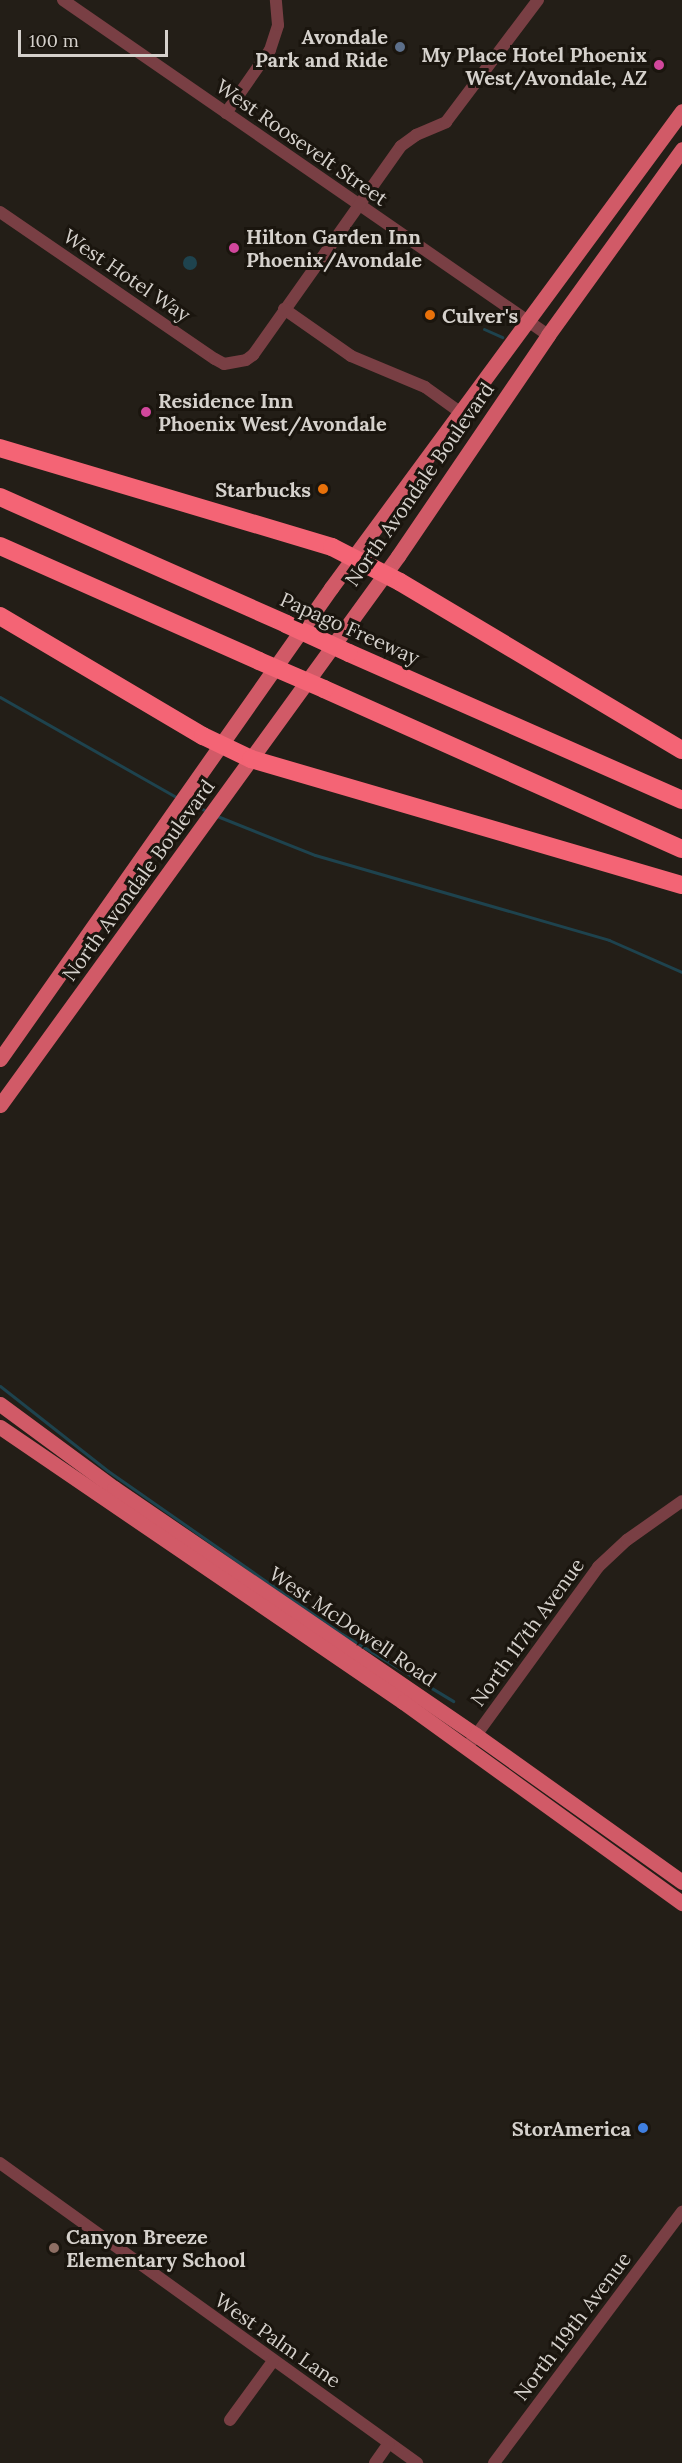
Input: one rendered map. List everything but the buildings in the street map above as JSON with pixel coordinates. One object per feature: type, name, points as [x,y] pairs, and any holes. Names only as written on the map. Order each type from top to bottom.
[{"type":"highway","points":[[0,448],[332,547],[384,574],[682,750]]},
{"type":"highway","name":"Papago Freeway","points":[[0,497],[682,800]]},
{"type":"highway","points":[[0,546],[682,849]]},
{"type":"highway","points":[[0,616],[251,759],[682,885]]},
{"type":"main road","name":"North Avondale Boulevard","points":[[3,1055],[220,743],[682,111]]},
{"type":"main road","name":"North Avondale Boulevard","points":[[0,1105],[230,790],[384,574],[548,335],[682,149]]},
{"type":"main road","points":[[3,1055],[26,1068]]},
{"type":"main road","name":"West McDowell Road","points":[[0,1404],[114,1488],[476,1735],[682,1882]]},
{"type":"main road","name":"West McDowell Road","points":[[0,1426],[466,1749],[682,1903]]},
{"type":"street","name":"West Roosevelt Street","points":[[63,0],[548,335]]},
{"type":"street","points":[[226,112],[270,51],[278,24],[276,0]]},
{"type":"street","points":[[461,413],[424,387],[351,356],[284,309],[401,146],[416,135],[446,122],[538,0]]},
{"type":"street","name":"West Hotel Way","points":[[0,212],[215,359],[233,364],[253,355],[284,309]]},
{"type":"street","name":"North 117th Avenue","points":[[466,1749],[598,1567],[627,1540],[682,1501]]},
{"type":"street","name":"West Palm Lane","points":[[0,2163],[417,2463]]},
{"type":"street","name":"North 119th Avenue","points":[[494,2463],[682,2212]]},
{"type":"street","points":[[230,2420],[273,2361]]},
{"type":"street","points":[[375,2463],[389,2443]]},
{"type":"water","points":[[190,256],[195,258],[197,263],[195,268],[190,270],[185,268],[183,263],[185,258]]},
{"type":"waterway","points":[[484,329],[502,337]]},
{"type":"waterway","points":[[0,697],[178,798]]},
{"type":"waterway","points":[[187,802],[208,812]]},
{"type":"waterway","points":[[217,816],[315,855],[609,940],[682,972]]},
{"type":"waterway","points":[[0,1386],[108,1471],[342,1634],[453,1701]]},
{"type":"place","name":"Avondale Park and Ride","points":[[400,47]]},
{"type":"place","name":"My Place Hotel Phoenix West/Avondale, AZ","points":[[659,65]]},
{"type":"place","name":"Hilton Garden Inn Phoenix/Avondale","points":[[234,248]]},
{"type":"place","name":"Culver's","points":[[430,315]]},
{"type":"place","name":"Residence Inn Phoenix West/Avondale","points":[[146,412]]},
{"type":"place","name":"Starbucks","points":[[323,489]]},
{"type":"place","name":"StorAmerica","points":[[643,2128]]},
{"type":"place","name":"Canyon Breeze Elementary School","points":[[54,2248]]}]
